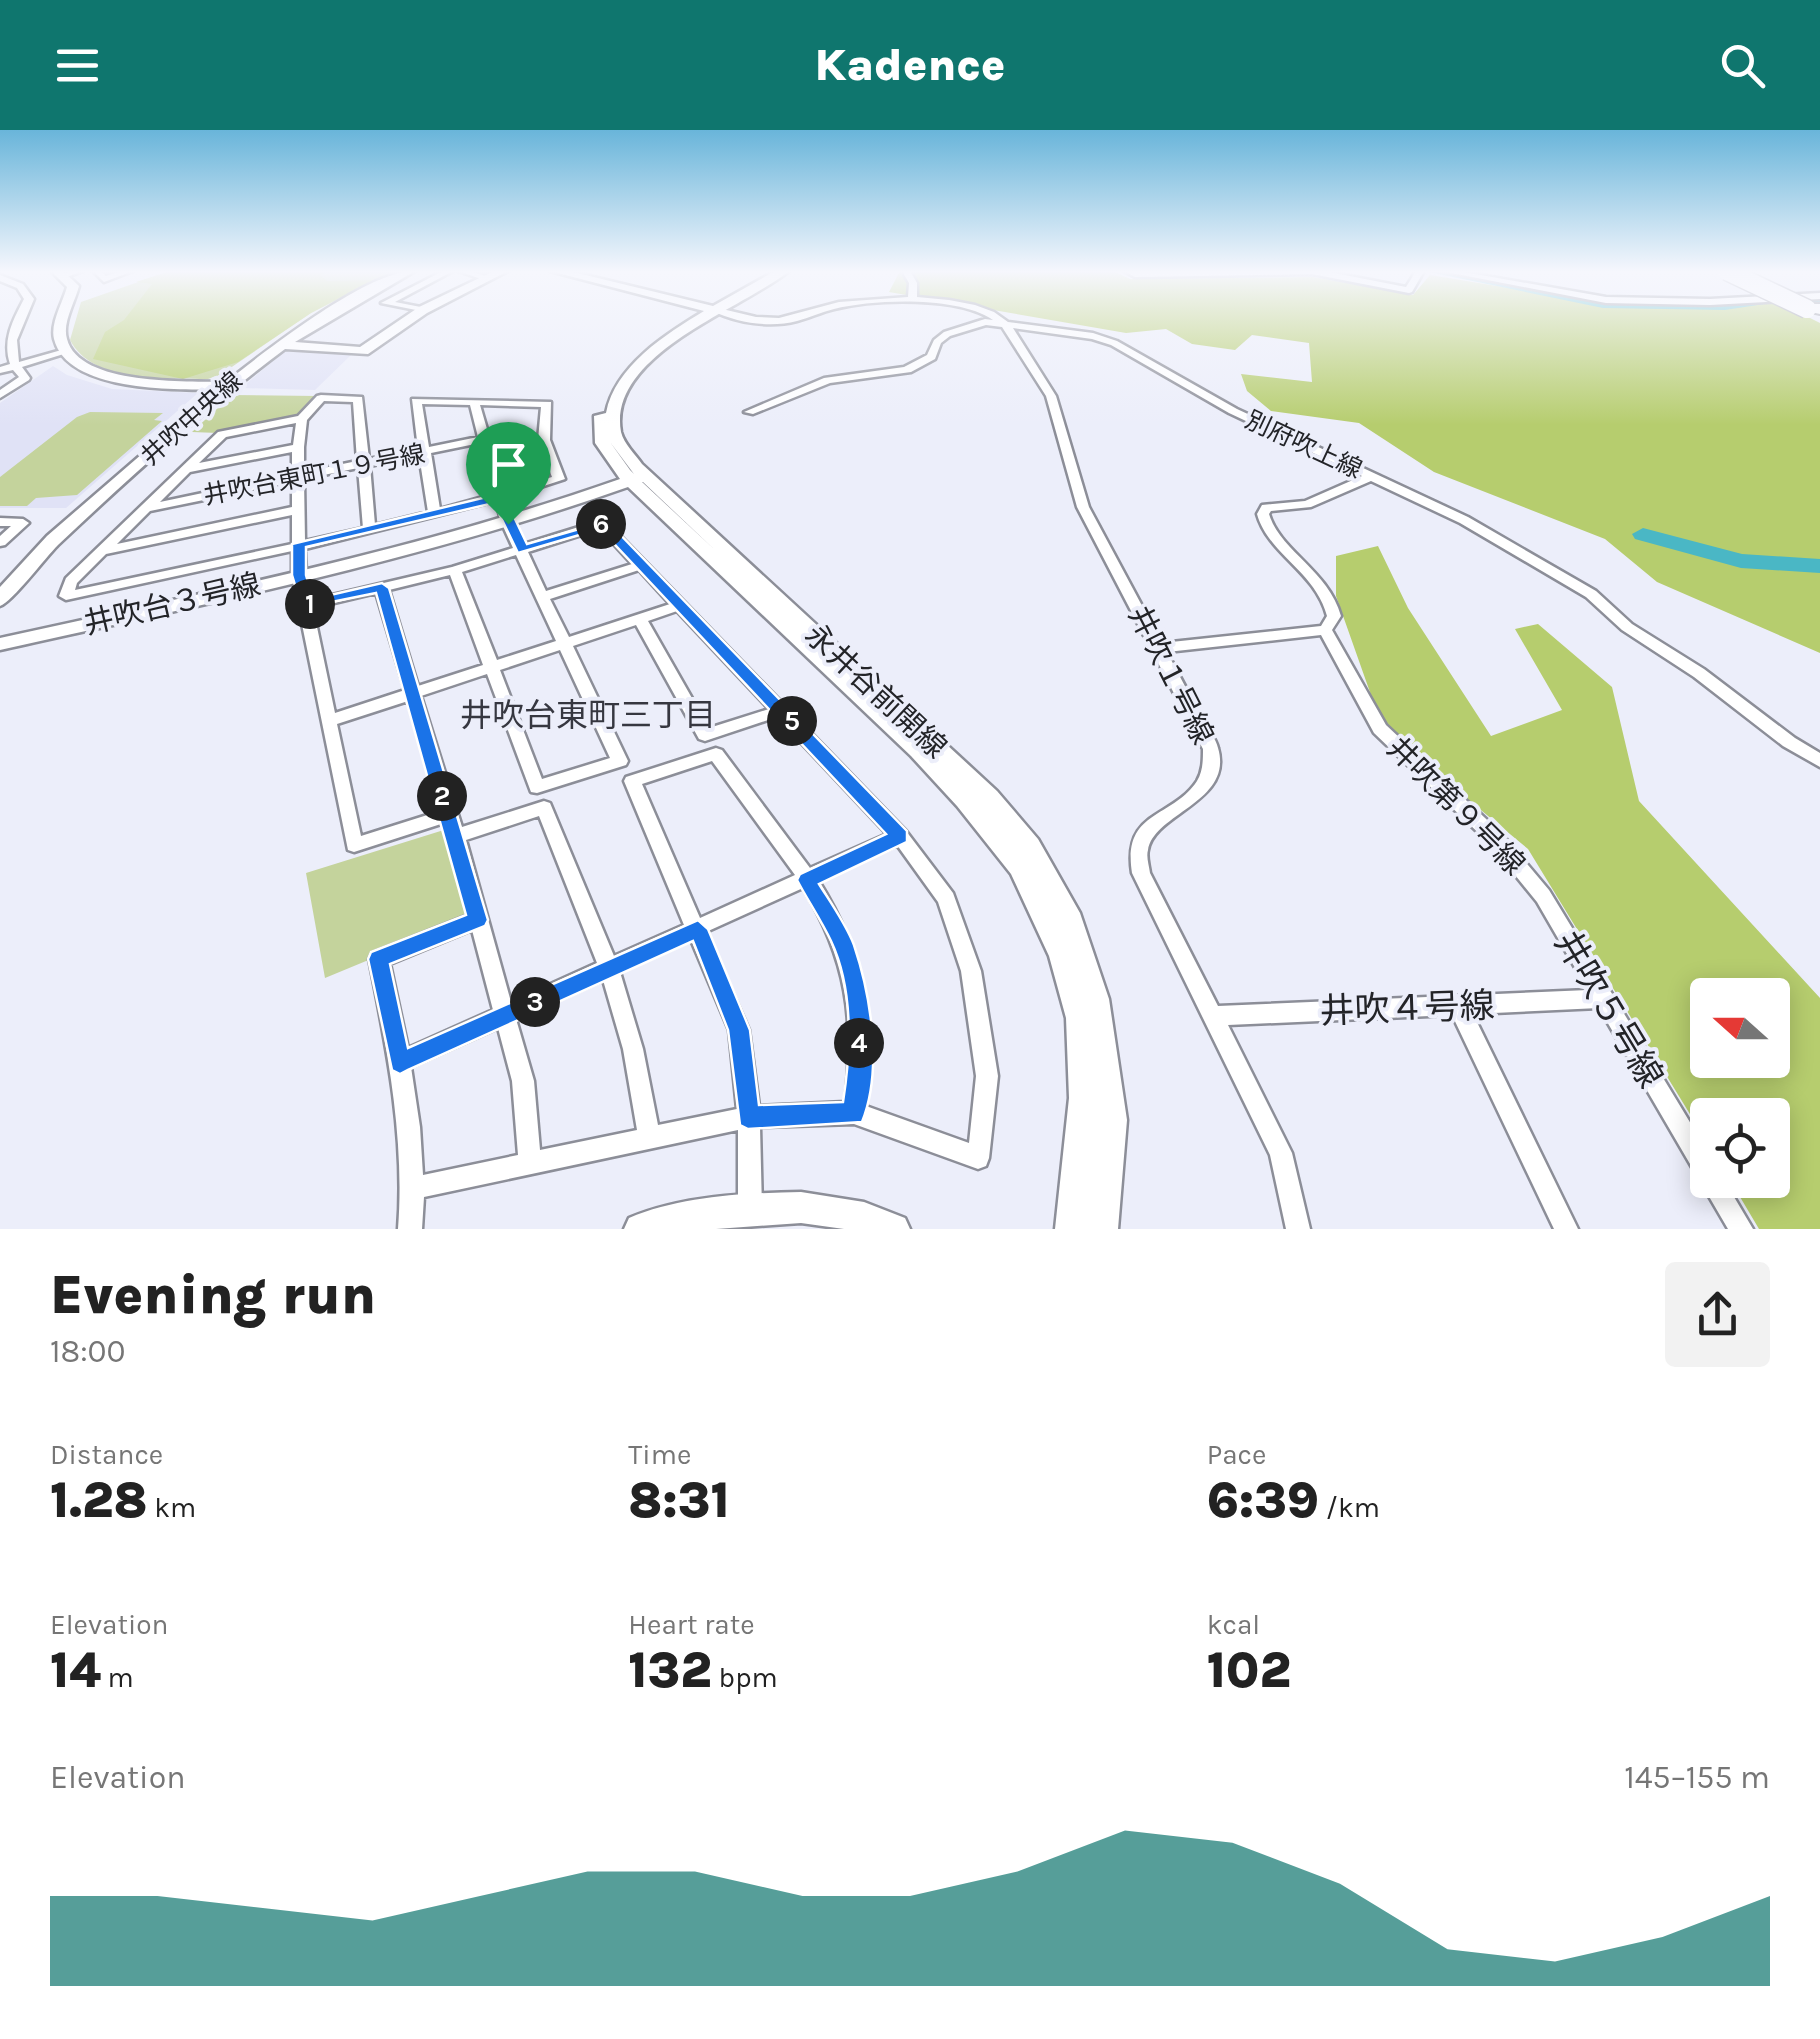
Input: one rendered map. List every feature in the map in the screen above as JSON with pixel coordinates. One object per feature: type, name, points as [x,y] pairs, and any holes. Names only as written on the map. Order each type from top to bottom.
[{"type":"street","points":[[0,395],[25,378],[13,366],[8,349],[15,322]]},
{"type":"street","points":[[62,322],[59,332],[64,352],[79,365],[104,376],[226,386]]},
{"type":"street","name":"井吹中央線","points":[[0,600],[36,556],[226,386],[314,322]]},
{"type":"street","points":[[279,344],[363,351],[405,322]]},
{"type":"street","name":"永井谷前開線","points":[[692,322],[642,352],[617,376],[602,400],[603,442],[910,742],[1012,854],[1054,936],[1080,1015],[1084,1108],[1071,1229]]},
{"type":"street","name":"別府吹上線","points":[[748,412],[828,380],[907,370],[931,357],[937,342],[947,334],[972,324],[1004,324],[1114,343],[1234,411],[1464,520],[1591,594],[1627,627],[1820,760]]},
{"type":"street","name":"井吹１号線","points":[[1004,324],[1052,396],[1083,507],[1211,748],[1213,764],[1204,786],[1144,836],[1138,850],[1141,872],[1280,1153],[1298,1229]]},
{"type":"street","points":[[0,370],[64,352]]},
{"type":"street","points":[[369,528],[358,399],[321,398],[302,419],[298,447],[299,575],[332,720],[354,845],[448,816]]},
{"type":"street","points":[[302,419],[222,434],[72,581],[66,596],[435,514],[559,479],[544,440],[546,404],[416,400],[435,514]]},
{"type":"street","points":[[455,570],[538,787],[620,761],[508,524],[474,402]]},
{"type":"street","name":"井吹台東町１９号線","points":[[146,508],[483,439]]},
{"type":"street","points":[[188,468],[298,447]]},
{"type":"street","name":"井吹第９号線","points":[[1372,476],[1307,504],[1266,508],[1263,514],[1267,528],[1329,598],[1334,616],[1325,630],[1380,729],[1495,838],[1543,896]]},
{"type":"street","name":"永井谷前開線","points":[[638,478],[989,797],[1030,846],[1072,921],[1096,999],[1112,1120],[1102,1229]]},
{"type":"street","name":"井吹台３号線","points":[[0,644],[508,524],[638,478]]},
{"type":"street","points":[[101,551],[298,510]]},
{"type":"street","points":[[0,522],[23,522],[0,542]]},
{"type":"street","points":[[308,605],[455,570],[602,524],[900,836],[946,899],[971,972],[987,1076],[978,1158],[854,1113],[748,1117],[414,1188]]},
{"type":"street","points":[[544,596],[642,564]]},
{"type":"street","points":[[382,588],[456,836],[522,1082],[530,1162]]},
{"type":"street","points":[[332,720],[681,606]]},
{"type":"street","points":[[640,619],[705,735],[782,710]]},
{"type":"street","points":[[1159,648],[1325,630]]},
{"type":"street","points":[[750,1209],[748,1117],[739,1030],[632,781],[716,754],[807,880],[843,943],[857,998],[860,1061],[854,1113]]},
{"type":"street","points":[[456,836],[544,808],[610,970],[634,1048],[649,1137]]},
{"type":"street","points":[[400,1062],[900,836]]},
{"type":"street","name":"井吹５号線","points":[[1543,896],[1690,1145]]},
{"type":"street","points":[[410,1229],[414,1188],[400,1062],[378,959],[478,920]]},
{"type":"street","name":"井吹４号線","points":[[1212,1016],[1602,999]]},
{"type":"street","points":[[1459,1008],[1566,1229]]},
{"type":"street","name":"井吹５号線","points":[[1722,1198],[1741,1229]]},
{"type":"street","points":[[640,1229],[750,1209],[810,1208],[879,1222],[894,1229]]},
{"type":"shaded area","points":[[285,351],[351,355],[315,390],[241,388]]},
{"type":"shaded area","points":[[53,366],[67,375],[112,389],[198,393],[66,508],[0,508],[0,403]]},
{"type":"green space","points":[[75,322],[297,322],[220,375],[208,379],[152,378],[112,371],[95,365],[70,340]]},
{"type":"green space","points":[[120,322],[297,322],[238,362],[183,379],[93,359],[105,332]]},
{"type":"green space","points":[[1064,322],[1819,322],[1820,653],[1657,582],[1605,539],[1434,472],[1359,423],[1271,411],[1247,391],[1241,374],[1312,382],[1309,343],[1252,335],[1235,350],[1192,344],[1166,329],[1126,333]]},
{"type":"green space","points":[[232,395],[317,396],[296,418],[218,433],[192,432]]},
{"type":"green space","points":[[90,412],[163,413],[154,420],[162,421],[77,495],[36,498],[27,506],[0,506],[0,477],[77,417]]},
{"type":"green space","points":[[1378,546],[1408,608],[1491,736],[1562,710],[1515,629],[1538,624],[1612,687],[1639,801],[1820,998],[1820,1229],[1759,1229],[1741,1198],[1790,1198],[1790,1098],[1690,1098],[1690,1114],[1528,849],[1425,764],[1377,712],[1336,596],[1336,556]]},
{"type":"green space","points":[[447,829],[470,918],[325,978],[306,873]]},
{"type":"waterway","points":[[1643,534],[1741,561],[1820,566]]},
{"type":"district","name":"井吹台東町三丁目","points":[[588,715]]},
{"type":"route","points":[[499,498],[508,524],[523,550],[602,524],[900,836],[807,880],[843,943],[857,998],[860,1061],[854,1113],[748,1117],[739,1030],[698,929],[400,1062],[378,959],[478,920],[382,588],[308,605],[299,575],[299,544],[499,498]]}]
